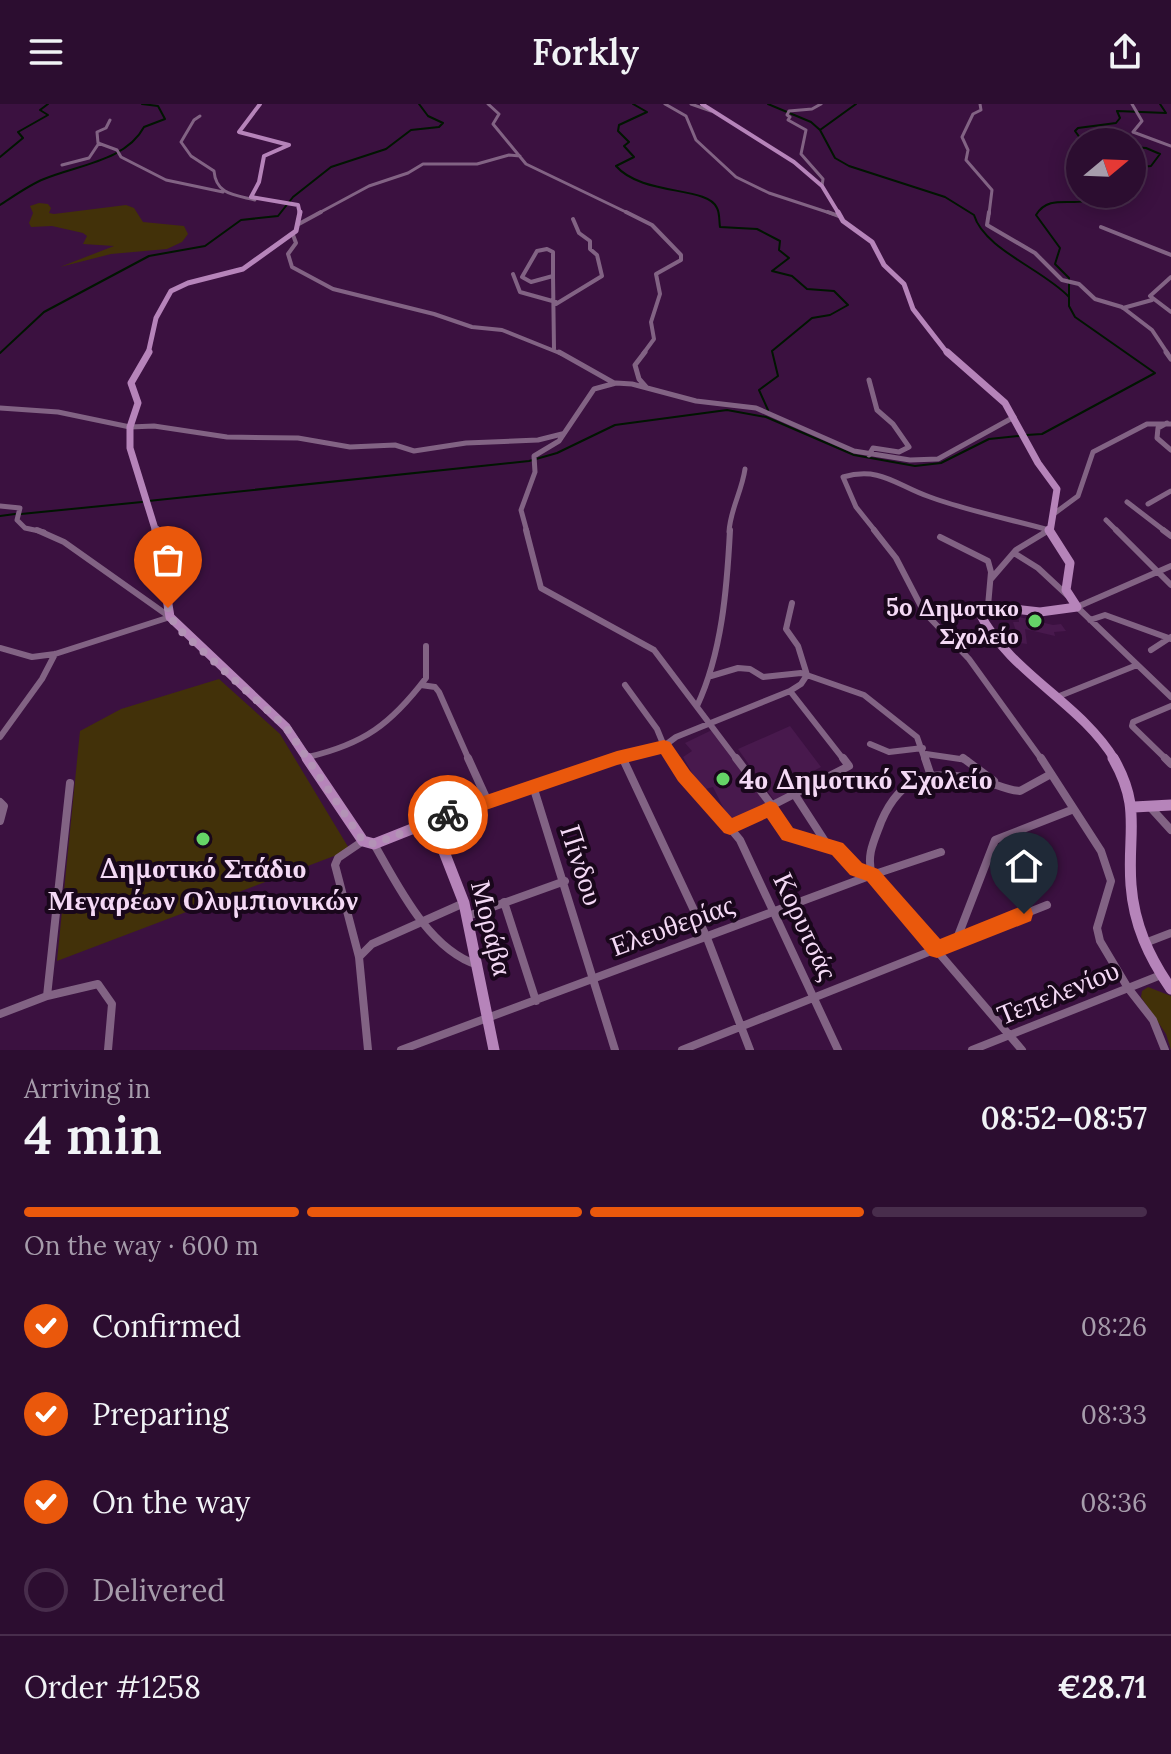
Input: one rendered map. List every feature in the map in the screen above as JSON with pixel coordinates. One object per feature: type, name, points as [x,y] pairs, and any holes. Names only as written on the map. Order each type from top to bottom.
[{"type":"street","points":[[255,200],[251,195],[260,179],[264,156],[289,145],[286,141],[248,137],[239,132],[260,104]]},
{"type":"street","points":[[488,104],[499,114],[493,124],[501,138],[521,157],[539,171],[652,225],[681,255],[681,260],[656,274],[660,294],[651,322],[654,339],[635,364],[639,379],[646,387]]},
{"type":"street","points":[[665,104],[686,116],[687,126],[697,143],[728,173],[782,200],[841,217]]},
{"type":"street","points":[[691,104],[711,111]]},
{"type":"street","points":[[702,104],[794,162],[822,186],[841,217],[872,242],[884,265],[904,284],[913,309],[958,365],[1001,399],[1057,489],[1055,513],[1049,530],[998,566],[989,582]]},
{"type":"street","points":[[821,104],[812,109],[789,111],[787,115],[790,117],[788,120],[802,125],[807,132],[800,152],[823,179],[822,186]]},
{"type":"street","points":[[980,104],[981,110],[973,114],[962,137],[968,150],[966,160],[992,190],[987,225],[1035,253],[1062,280],[1079,284],[1095,299],[1123,308],[1152,330],[1171,359]]},
{"type":"street","points":[[1132,104],[1142,121],[1132,131],[1171,146]]},
{"type":"street","points":[[200,116],[180,141],[191,156],[214,171],[215,181],[223,192]]},
{"type":"street","points":[[62,165],[89,158],[99,143],[97,132],[106,128],[110,120]]},
{"type":"street","points":[[99,143],[117,150],[121,157],[166,180],[255,200],[298,205],[300,214],[293,235],[243,269],[188,283],[171,291],[156,318],[151,349],[131,379],[138,403],[130,427],[130,448],[158,541],[170,617]]},
{"type":"street","points":[[297,225],[369,186],[408,173],[423,164],[481,163],[517,151]]},
{"type":"street","points":[[509,155],[521,157]]},
{"type":"street","points":[[513,274],[520,292],[556,303],[602,276],[597,255],[590,249],[590,241],[579,233],[573,219]]},
{"type":"street","points":[[1101,227],[1171,255]]},
{"type":"street","points":[[293,235],[296,243],[288,254],[289,265],[296,272],[333,289],[434,314],[472,327],[502,330],[554,349],[616,383],[646,387],[696,401],[734,403],[768,411],[838,445],[869,455],[910,460],[938,459],[1016,421]]},
{"type":"street","points":[[553,276],[531,282],[522,277],[537,251],[547,249],[554,254],[551,260],[553,276],[556,303],[553,310],[558,338],[554,349]]},
{"type":"street","points":[[1152,300],[1152,292],[1171,277]]},
{"type":"street","points":[[1123,308],[1152,300],[1171,312]]},
{"type":"street","points":[[590,369],[594,382],[591,392],[555,444],[534,456],[537,468],[522,497],[521,510],[541,588],[654,650],[713,725],[788,835],[841,852],[857,869],[872,875]]},
{"type":"street","points":[[869,380],[877,410],[893,424],[909,447],[899,452],[873,448],[869,455]]},
{"type":"street","points":[[591,392],[616,383]]},
{"type":"street","points":[[0,408],[58,412],[130,427],[154,426],[227,437],[294,438],[350,447],[395,445],[414,451],[470,443],[538,440],[564,433]]},
{"type":"street","points":[[1055,513],[1073,503],[1082,493],[1093,452],[1147,424],[1169,424]]},
{"type":"street","points":[[1169,424],[1158,428],[1157,438],[1171,450]]},
{"type":"street","points":[[697,706],[711,676],[728,570],[730,517],[742,492],[745,469]]},
{"type":"street","points":[[1165,1050],[1153,1020],[1128,988],[1098,935],[1100,916],[1111,881],[1101,851],[978,670],[920,607],[896,558],[856,507],[843,477],[860,472],[884,476],[928,497],[1049,530],[1070,563],[1065,585],[1077,607],[1171,697]]},
{"type":"street","points":[[1148,504],[1170,495],[1170,482]]},
{"type":"street","points":[[1127,502],[1171,536]]},
{"type":"street","points":[[0,506],[20,509],[18,523],[64,542],[170,617],[279,720],[426,921],[457,958],[470,965],[479,965]]},
{"type":"street","points":[[1106,520],[1171,585]]},
{"type":"street","points":[[940,537],[988,561],[988,606]]},
{"type":"street","points":[[1014,553],[1040,570],[1071,597]]},
{"type":"street","points":[[1171,566],[1077,607],[1040,612],[988,606],[979,612],[1001,652],[1057,697],[1100,738],[1127,783],[1134,807],[1130,874],[1135,919],[1142,944],[1171,989]]},
{"type":"street","points":[[792,603],[786,629],[798,646],[807,675]]},
{"type":"street","points":[[1090,620],[1105,615],[1171,638]]},
{"type":"street","points":[[0,648],[32,657],[55,654],[170,617]]},
{"type":"street","points":[[1151,650],[1171,638]]},
{"type":"street","points":[[308,757],[349,747],[370,738],[421,685],[428,671],[426,646]]},
{"type":"street","points":[[0,737],[42,679],[55,654]]},
{"type":"street","points":[[1057,697],[1137,665]]},
{"type":"street","points":[[711,676],[743,668],[763,677],[807,675],[870,699],[912,730],[924,751],[931,776]]},
{"type":"street","points":[[368,1050],[359,957],[335,865],[338,858],[368,842],[664,746],[676,737],[713,725],[790,691],[801,684],[807,675]]},
{"type":"street","points":[[421,685],[435,687],[439,692],[456,738],[474,767],[488,802]]},
{"type":"street","name":"Κορυτσάς","points":[[625,685],[657,729],[684,776],[730,827],[749,857],[838,1050]]},
{"type":"street","points":[[730,827],[849,766],[790,691]]},
{"type":"street","points":[[1171,706],[1133,722],[1132,726],[1171,764]]},
{"type":"street","points":[[870,744],[878,752],[924,751],[964,758],[1010,789],[1025,790],[1051,774]]},
{"type":"street","points":[[620,758],[707,938],[750,1050]]},
{"type":"street","points":[[997,783],[947,774],[905,783],[893,797],[867,859],[872,875],[1022,1050]]},
{"type":"street","points":[[47,996],[70,783]]},
{"type":"street","name":"Πίνδου","points":[[533,786],[615,1050]]},
{"type":"street","points":[[795,795],[828,846]]},
{"type":"street","points":[[0,802],[4,806],[0,821]]},
{"type":"street","points":[[1134,807],[1171,805]]},
{"type":"street","points":[[1151,808],[1171,830]]},
{"type":"street","points":[[956,941],[995,840],[1074,809]]},
{"type":"street","name":"Μοράβα","points":[[432,821],[466,909],[494,1050]]},
{"type":"street","name":"Ελευθερίας","points":[[401,1050],[941,852]]},
{"type":"street","points":[[359,957],[372,944],[426,921],[504,902],[565,881]]},
{"type":"street","points":[[504,902],[536,1001]]},
{"type":"street","points":[[682,1050],[1047,905]]},
{"type":"street","points":[[1142,944],[1171,933]]},
{"type":"street","name":"Τεπελενίου","points":[[972,1050],[1161,975]]},
{"type":"street","points":[[0,1014],[47,996],[77,988],[101,986],[109,996],[113,1011],[108,1050]]},
{"type":"shaded area","points":[[48,204],[51,208],[49,213],[54,214],[126,205],[134,208],[143,222],[184,226],[188,234],[182,242],[167,249],[111,254],[60,267],[114,246],[83,244],[87,236],[83,233],[52,226],[31,227],[29,223],[33,213],[30,206]]},
{"type":"shaded area","points":[[1019,617],[1061,624],[1066,631],[1054,632],[1055,636],[1025,629],[1027,644],[1020,643],[1013,622],[1019,622]]},
{"type":"shaded area","points":[[219,679],[280,734],[350,850],[57,961],[80,731],[121,709]]},
{"type":"shaded area","points":[[790,726],[821,767],[804,776],[807,783],[774,800],[738,749]]},
{"type":"shaded area","name":"4ο Δημοτικό Σχολείο","points":[[714,729],[767,806],[731,823],[713,787],[702,790],[683,757],[692,751],[685,743]]},
{"type":"shaded area","points":[[1148,987],[1171,996],[1171,1050],[1166,1034],[1141,997],[1142,991]]},
{"type":"waterway","points":[[0,157],[23,138],[18,132],[48,115],[40,110],[48,104]]},
{"type":"waterway","points":[[0,205],[38,181],[113,155],[125,148],[144,127],[165,119],[158,106],[142,104]]},
{"type":"waterway","points":[[0,353],[44,312],[149,256],[205,246],[241,220],[278,216],[293,197],[331,167],[386,149],[411,130],[439,127],[443,123],[428,116],[419,104]]},
{"type":"waterway","points":[[633,104],[647,112],[619,125],[618,131],[629,142],[624,146],[634,157],[616,166],[627,176],[641,182],[711,201],[718,210],[720,227],[757,229],[780,241],[779,250],[789,258],[772,271],[792,276],[807,289],[834,291],[848,305],[830,315],[812,318],[772,351],[778,376],[759,390],[768,410]]},
{"type":"waterway","points":[[768,104],[811,122],[820,130]]},
{"type":"waterway","points":[[820,130],[856,104]]},
{"type":"waterway","points":[[1078,128],[1116,123],[1120,118],[1117,111],[1166,113],[1160,104]]},
{"type":"waterway","points":[[820,130],[835,158],[849,166],[945,197],[974,215],[980,227],[1002,249],[1069,297]]},
{"type":"waterway","points":[[1146,148],[1160,154],[1151,166],[1146,167]]},
{"type":"waterway","points":[[1066,202],[1050,204],[1036,215],[1060,248],[1055,264],[1069,278],[1069,297]]},
{"type":"waterway","points":[[1026,435],[1042,434],[1155,373],[1075,317],[1069,306],[1069,297]]},
{"type":"waterway","points":[[148,501],[529,461],[557,453],[615,425],[727,410],[766,417],[854,455],[915,466],[941,463],[989,439],[1019,436]]},
{"type":"waterway","points":[[21,514],[142,502]]},
{"type":"waterway","points":[[0,516],[15,514]]},
{"type":"way so far","points":[[168,608],[170,617],[183,633],[273,713],[292,734],[363,841],[374,844],[448,815]]},
{"type":"place","name":"5o Δημοτικο Σχολείο","points":[[1035,621]]},
{"type":"place","name":"4ο Δημοτικό Σχολείο","points":[[723,779]]},
{"type":"place","name":"Δημοτικό Στάδιο Μεγαρέων Ολυμπιονικών","points":[[203,839]]},
{"type":"route","points":[[448,815],[617,758],[623,759],[664,746],[684,776],[730,827],[770,808],[788,835],[837,849],[857,869],[872,875],[937,949],[1024,914]]}]
